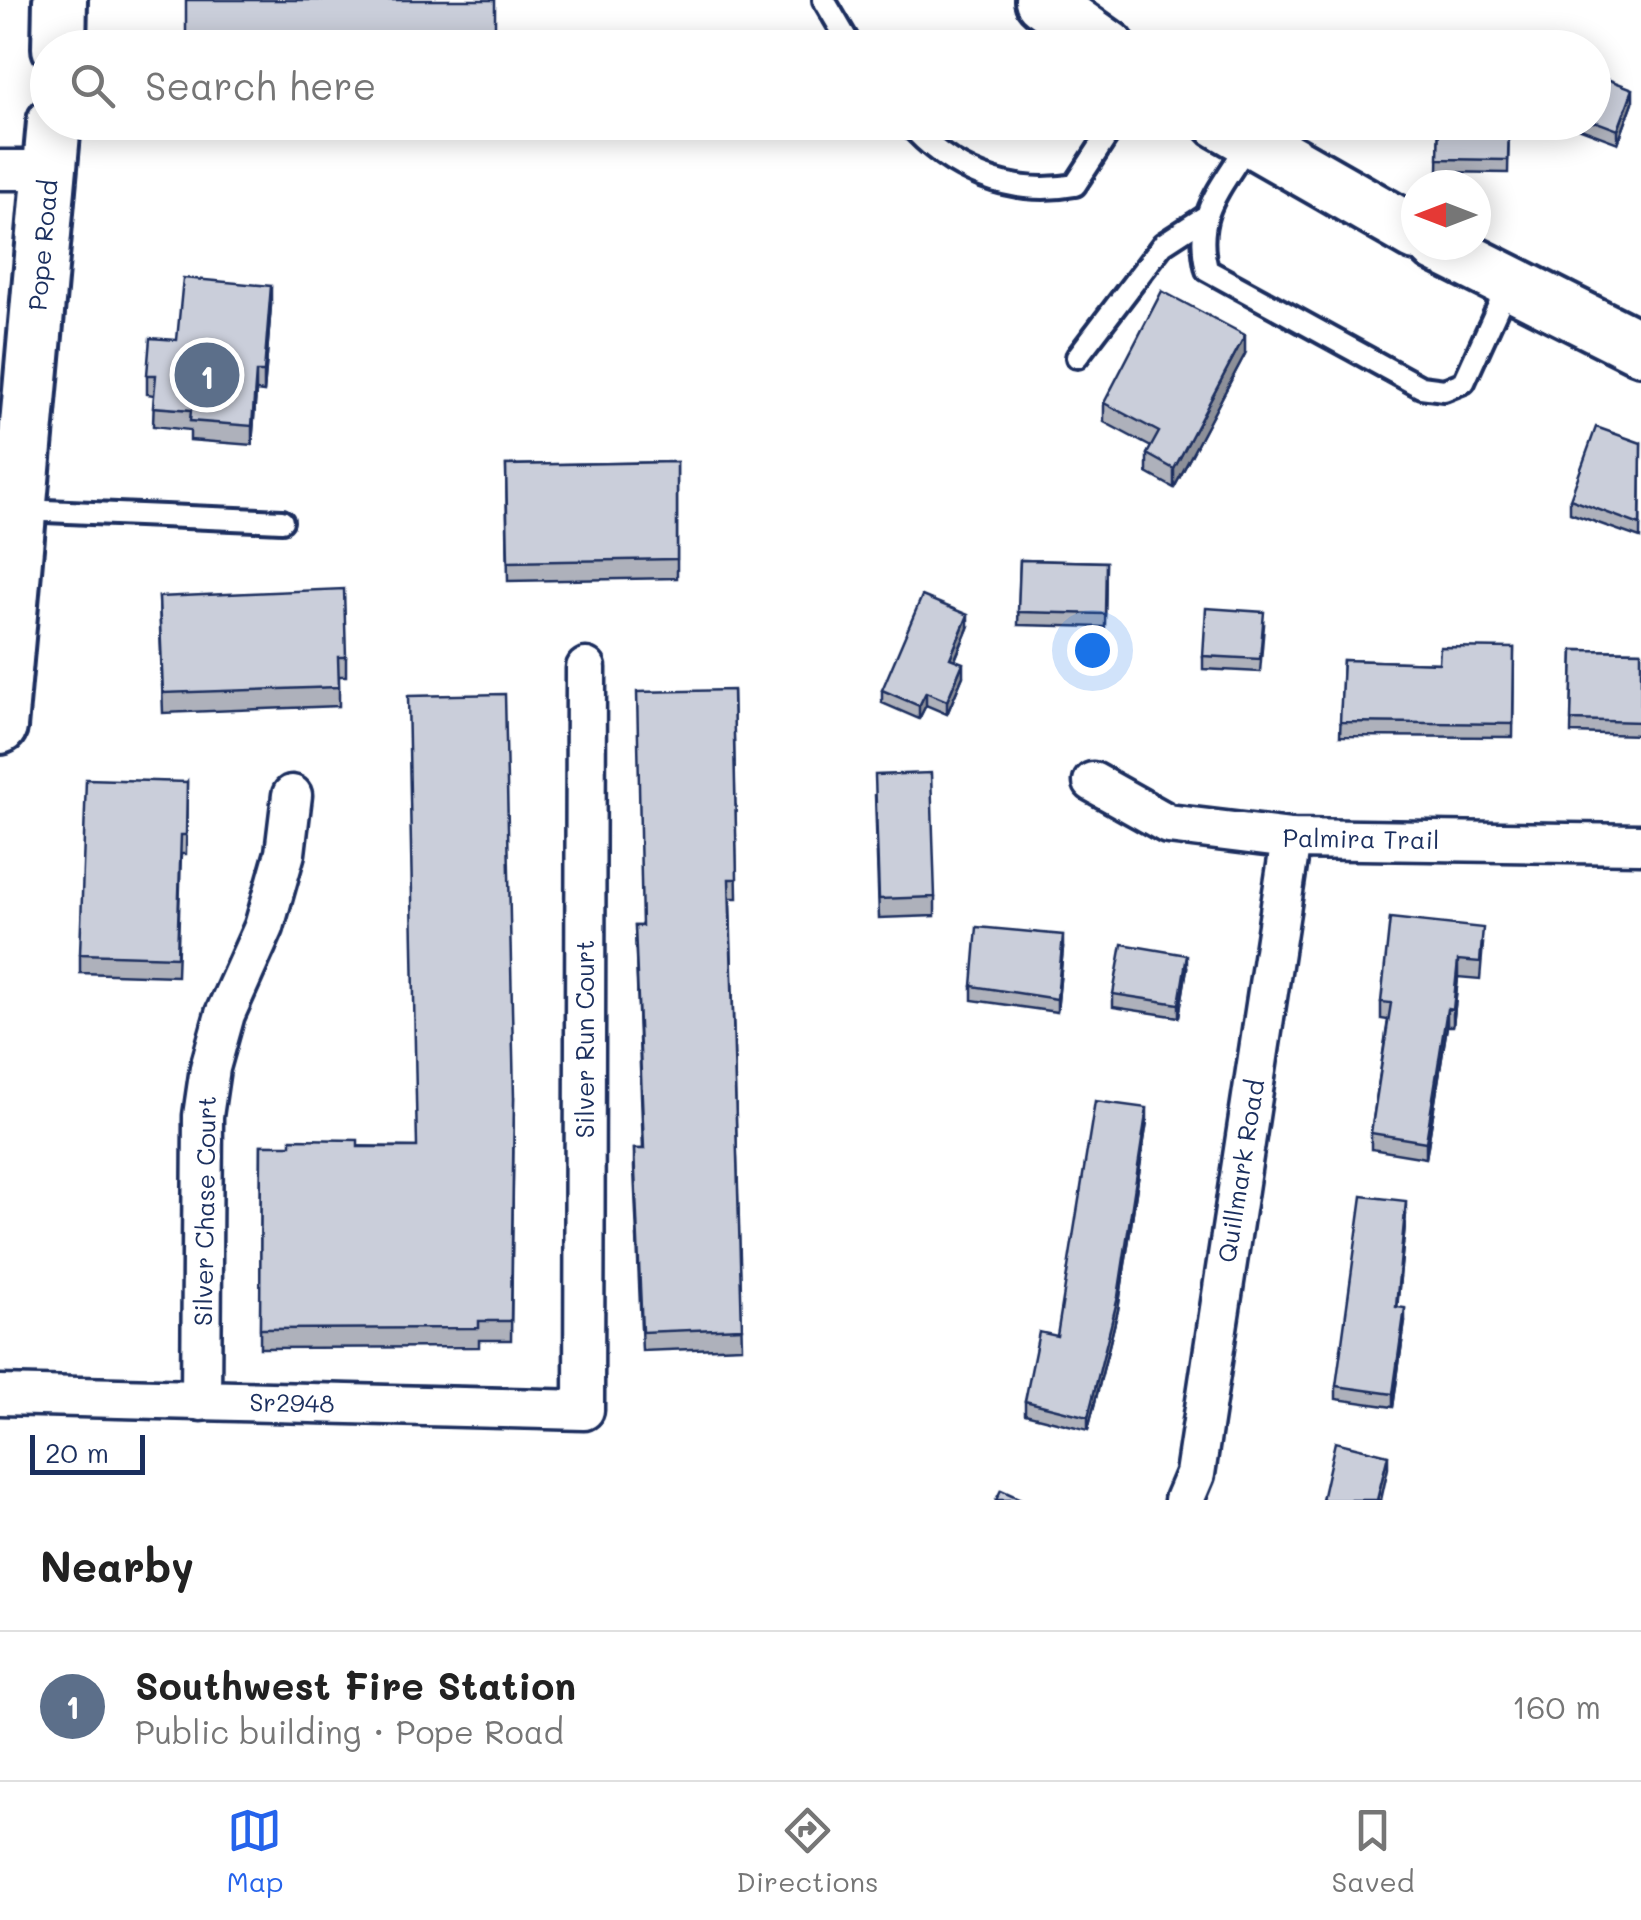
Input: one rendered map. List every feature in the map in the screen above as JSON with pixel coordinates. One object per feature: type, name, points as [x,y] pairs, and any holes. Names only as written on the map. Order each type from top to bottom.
[{"type":"street","points":[[59,30],[60,0]]},
{"type":"street","points":[[1042,0],[1084,30]]},
{"type":"street","points":[[1249,140],[1401,226]]},
{"type":"street","name":"Pope Road","points":[[0,727],[19,510],[35,154]]},
{"type":"street","points":[[1463,260],[1641,348]]},
{"type":"street","name":"Silver Run Court","points":[[584,1410],[586,668]]},
{"type":"street","name":"Palmira Trail","points":[[1093,782],[1168,824],[1290,839],[1641,844]]},
{"type":"street","name":"Silver Chase Court","points":[[201,1400],[203,1116],[225,1014],[264,926],[286,854],[292,795]]},
{"type":"street","name":"Quillmark Road","points":[[1184,1500],[1196,1474],[1290,839]]},
{"type":"street","name":"Sr2948","points":[[0,1395],[584,1410]]},
{"type":"lane","points":[[824,0],[842,30]]},
{"type":"lane","points":[[922,140],[930,149],[999,184],[1046,190],[1075,185],[1104,140]]},
{"type":"lane","points":[[1232,140],[1202,218],[1200,244],[1207,270],[1421,387],[1444,390],[1464,382],[1508,285]]},
{"type":"lane","points":[[1077,357],[1163,244],[1202,218]]},
{"type":"lane","points":[[19,510],[282,521]]},
{"type":"building","points":[[186,0],[495,0],[495,30],[186,30]]},
{"type":"building","points":[[1611,81],[1633,89],[1618,130],[1611,127]]},
{"type":"building","points":[[1439,140],[1509,140],[1508,160],[1438,159]]},
{"type":"building","points":[[183,278],[271,286],[264,372],[256,372],[252,426],[190,421],[191,410],[153,407],[156,375],[147,375],[150,338],[177,340]]},
{"type":"building","points":[[1162,291],[1245,335],[1174,469],[1147,454],[1159,432],[1104,403]]},
{"type":"building","points":[[1596,427],[1641,443],[1640,525],[1570,499]]},
{"type":"building","points":[[677,462],[677,559],[508,562],[506,465]]},
{"type":"building","points":[[1020,560],[1106,562],[1105,614],[1018,612]]},
{"type":"building","points":[[344,589],[346,657],[338,657],[339,687],[163,693],[159,597]]},
{"type":"building","points":[[922,596],[968,615],[950,658],[963,663],[947,701],[926,692],[919,706],[882,690]]},
{"type":"building","points":[[1206,608],[1264,612],[1260,659],[1203,656]]},
{"type":"building","points":[[1440,647],[1514,648],[1513,724],[1340,722],[1343,660],[1439,663]]},
{"type":"building","points":[[1573,650],[1641,651],[1641,722],[1571,720]]},
{"type":"building","points":[[733,690],[737,879],[729,879],[742,1328],[642,1332],[634,1149],[644,1149],[635,926],[642,926],[637,692]]},
{"type":"building","points":[[505,694],[514,1098],[511,1321],[479,1321],[479,1328],[260,1329],[261,1145],[291,1145],[291,1139],[358,1140],[358,1147],[417,1147],[408,696]]},
{"type":"building","points":[[931,773],[935,897],[879,899],[875,775]]},
{"type":"building","points":[[86,779],[187,782],[177,957],[80,954]]},
{"type":"building","points":[[1390,918],[1483,928],[1480,962],[1458,960],[1453,1010],[1447,1009],[1426,1142],[1371,1133],[1391,1003],[1381,1002]]},
{"type":"building","points":[[977,927],[1063,935],[1057,999],[972,986]]},
{"type":"building","points":[[1122,944],[1187,955],[1179,1004],[1113,994]]},
{"type":"building","points":[[1095,1101],[1147,1108],[1118,1297],[1088,1417],[1025,1401],[1039,1332],[1057,1336]]},
{"type":"building","points":[[1362,1196],[1406,1201],[1396,1307],[1405,1308],[1393,1394],[1336,1386]]},
{"type":"building","points":[[1335,1442],[1388,1455],[1377,1500],[1322,1500]]},
{"type":"building","points":[[1001,1490],[1023,1500],[996,1500]]},
{"type":"place","name":"Southwest Fire Station","points":[[207,375]]}]
